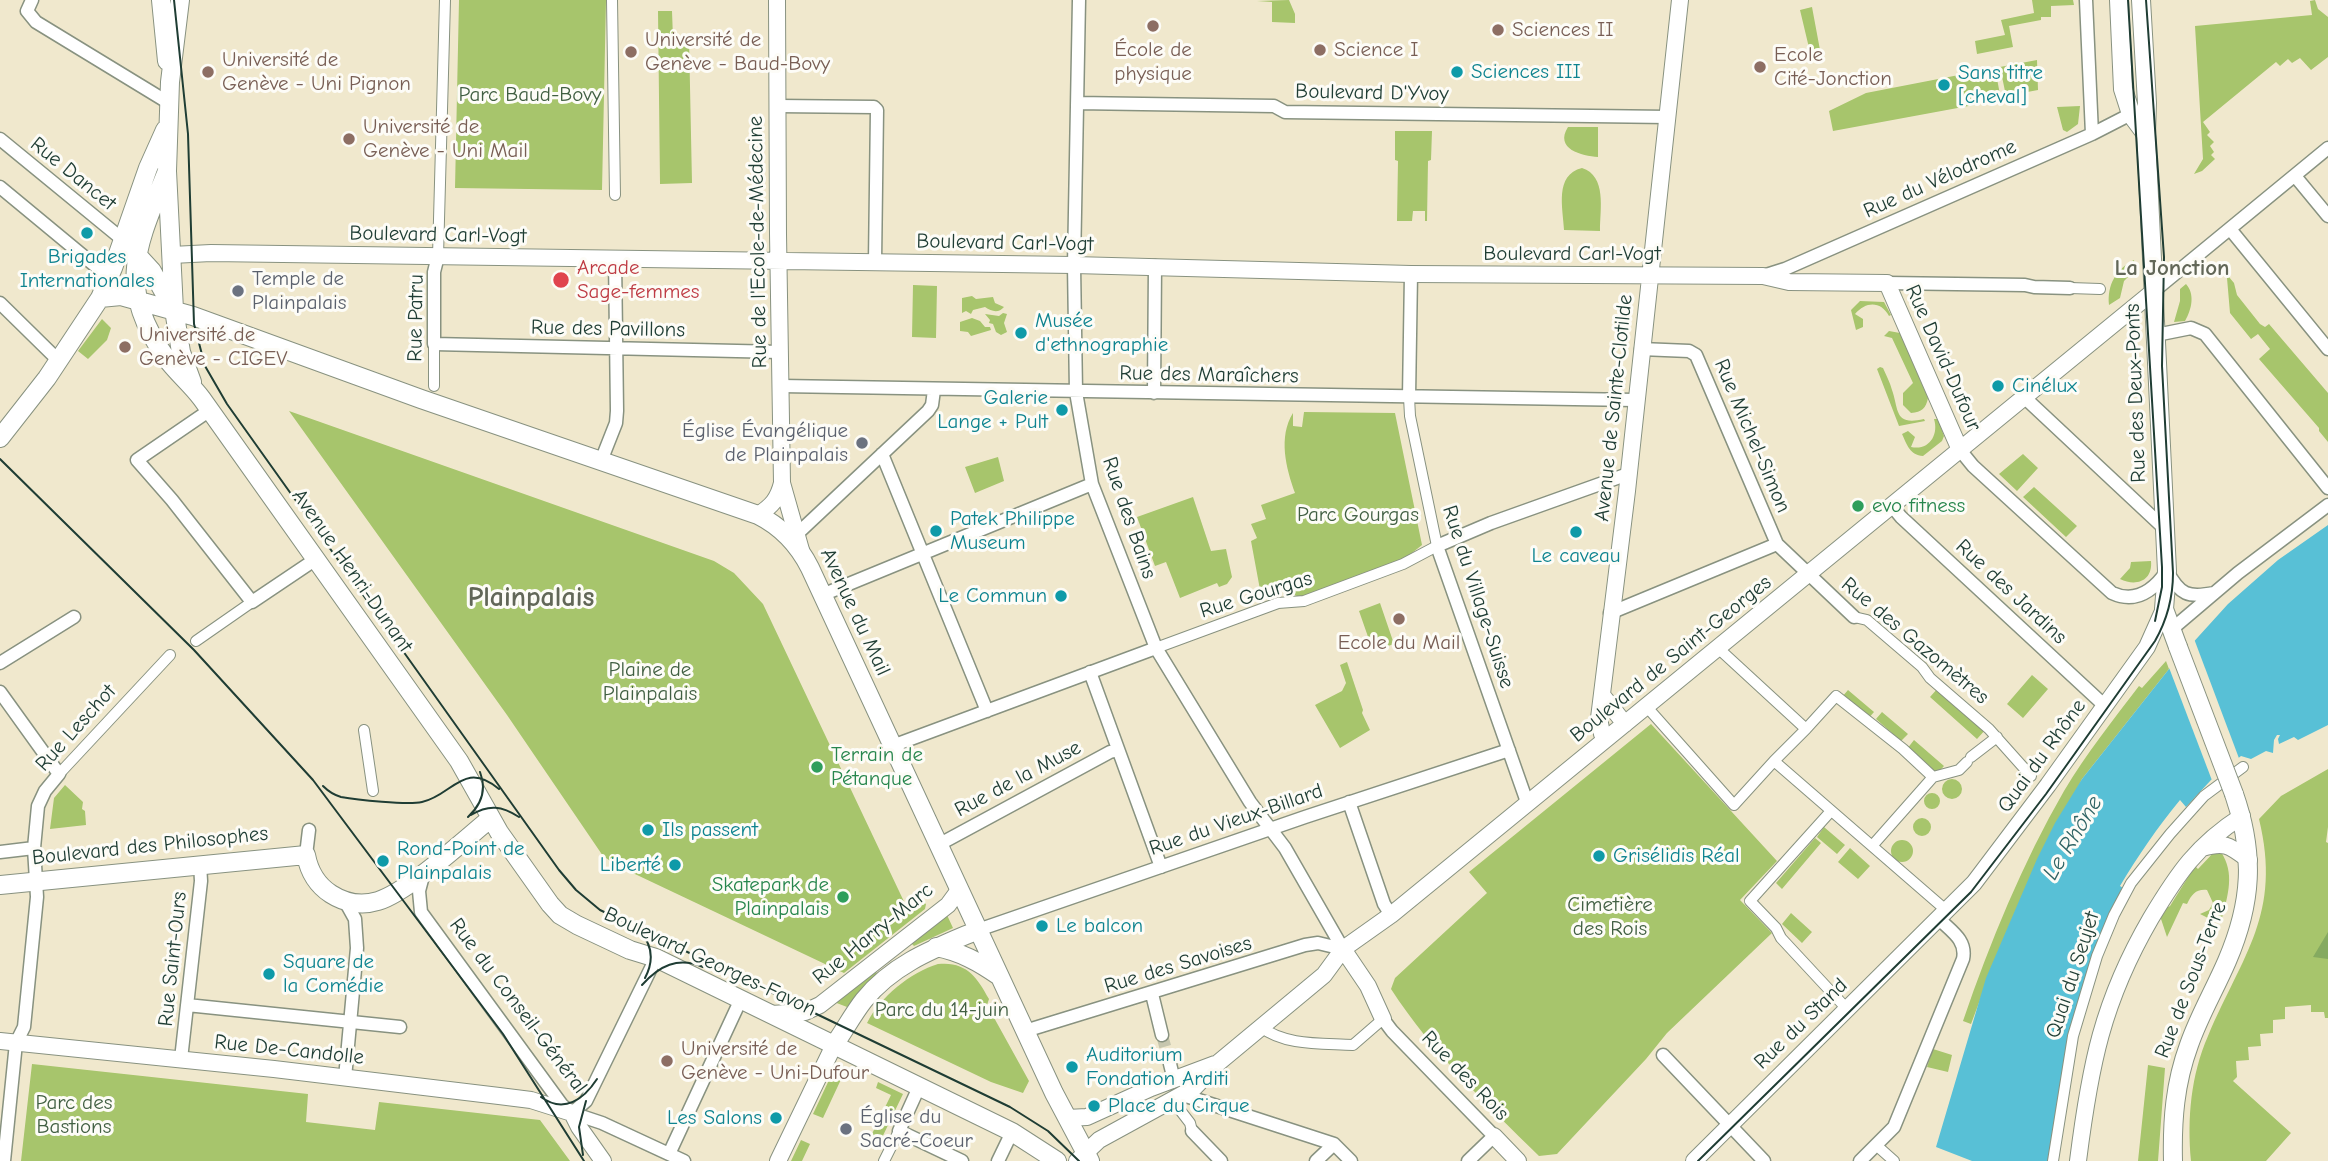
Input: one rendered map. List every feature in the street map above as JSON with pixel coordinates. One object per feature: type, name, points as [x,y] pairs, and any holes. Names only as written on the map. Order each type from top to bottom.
[{"type":"main road","points":[[160,0],[170,82]]},
{"type":"main road","points":[[174,310],[167,123],[180,0]]},
{"type":"main road","points":[[2119,0],[2123,89],[2131,114],[2146,134]]},
{"type":"main road","name":"Rue des Deux-Ponts","points":[[2141,1],[2167,571],[2164,609]]},
{"type":"main road","points":[[0,438],[24,409],[100,298],[167,123]]},
{"type":"main road","points":[[137,299],[139,260],[144,233],[167,172]]},
{"type":"main road","points":[[125,231],[139,260],[174,310]]},
{"type":"main road","points":[[144,233],[148,250],[172,256]]},
{"type":"main road","points":[[111,273],[139,260],[172,256]]},
{"type":"main road","points":[[111,273],[137,299]]},
{"type":"main road","points":[[100,298],[121,296],[137,299]]},
{"type":"main road","name":"Avenue du Mail","points":[[137,299],[758,515],[775,524],[799,543],[1084,1158]]},
{"type":"main road","name":"Avenue Henri-Dunant","points":[[137,299],[159,346],[210,410],[472,782]]},
{"type":"main road","points":[[159,346],[155,330],[157,321],[174,310]]},
{"type":"main road","name":"Avenue Henri-Dunant","points":[[174,310],[180,346],[194,388]]},
{"type":"main road","name":"Rue de Sous-Terre","points":[[2164,609],[2242,816],[2249,860],[2248,893],[2235,941],[2189,1043],[2180,1072],[2172,1118],[2173,1161]]},
{"type":"main road","name":"Boulevard Georges-Favon","points":[[472,782],[491,818],[560,915],[630,950],[656,958],[1012,1132],[1057,1161]]},
{"type":"main road","points":[[306,855],[309,868],[328,893],[345,901],[359,903],[381,900],[424,872],[491,818]]},
{"type":"main road","name":"Boulevard des Philosophes","points":[[0,885],[306,855]]},
{"type":"main road","name":"Rue Harry-Marc","points":[[834,1045],[875,988],[903,964],[978,930]]},
{"type":"main road","points":[[936,947],[973,958],[999,976]]},
{"type":"street","name":"Rue Patru","points":[[434,386],[434,272],[438,256],[445,0]]},
{"type":"street","points":[[612,0],[614,195]]},
{"type":"street","name":"Rue de l'Ecole-de-Médecine","points":[[778,0],[778,262],[782,483],[799,543]]},
{"type":"street","name":"Rue des Bains","points":[[1079,0],[1074,265],[1076,392],[1093,484],[1156,649],[1250,802],[1271,829],[1322,910],[1343,949]]},
{"type":"street","name":"Avenue de Sainte-Clotilde","points":[[1605,739],[1599,718],[1680,0]]},
{"type":"street","points":[[2085,0],[2092,134]]},
{"type":"street","points":[[29,6],[36,22],[169,103]]},
{"type":"street","name":"Boulevard D'Yvoy","points":[[1077,103],[1274,106],[1285,112],[1668,117]]},
{"type":"street","points":[[778,106],[874,107],[877,110],[875,262]]},
{"type":"street","name":"Rue du Vélodrome","points":[[1763,276],[2092,134],[2131,114]]},
{"type":"street","name":"Rue Dancet","points":[[0,139],[125,231]]},
{"type":"street","points":[[2154,292],[2328,148]]},
{"type":"street","points":[[2295,176],[2328,216]]},
{"type":"street","points":[[0,187],[94,265],[111,273]]},
{"type":"street","points":[[2230,229],[2328,349]]},
{"type":"street","name":"Boulevard Carl-Vogt","points":[[172,256],[199,253],[438,256],[1074,265],[1411,274],[1763,276],[1789,282],[2025,285],[2101,289]]},
{"type":"street","points":[[601,461],[616,423],[615,259]]},
{"type":"street","points":[[1795,264],[1800,276],[1810,282]]},
{"type":"street","points":[[1154,393],[1155,267]]},
{"type":"street","name":"Rue du Village-Suisse","points":[[1411,274],[1410,416],[1437,546],[1528,802]]},
{"type":"street","name":"Rue David-Dufour","points":[[1887,283],[1961,450]]},
{"type":"street","name":"Boulevard de Saint-Georges","points":[[1218,1063],[1324,975],[1343,949],[1391,915],[2154,292]]},
{"type":"street","points":[[0,303],[58,360]]},
{"type":"street","points":[[2156,335],[2191,328],[2205,334],[2328,488]]},
{"type":"street","name":"Rue des Pavillons","points":[[434,344],[780,352]]},
{"type":"street","name":"Rue Michel-Simon","points":[[1641,349],[1689,351],[1696,355],[1777,544],[1807,575]]},
{"type":"street","name":"Rue des Maraîchers","points":[[781,386],[1635,400]]},
{"type":"street","points":[[799,543],[882,454],[928,411],[932,405],[934,390]]},
{"type":"street","points":[[2024,397],[2164,528]]},
{"type":"street","points":[[210,410],[137,460],[252,602]]},
{"type":"street","points":[[1961,450],[1973,466],[2112,593],[2127,598],[2140,596],[2152,588],[2167,571],[2173,582],[2187,595],[2214,593]]},
{"type":"street","points":[[882,454],[987,711]]},
{"type":"street","name":"Rue Gourgas","points":[[892,746],[1278,603],[1304,601],[1403,564],[1491,523],[1628,474]]},
{"type":"street","points":[[758,515],[773,505],[782,483]]},
{"type":"street","points":[[822,595],[1093,484]]},
{"type":"street","points":[[2172,629],[2328,505]]},
{"type":"street","name":"Rue des Jardins","points":[[1892,506],[2105,706]]},
{"type":"street","points":[[1610,613],[1777,544]]},
{"type":"street","points":[[197,640],[316,559]]},
{"type":"street","name":"Rue des Gazomètres","points":[[1807,575],[1854,617],[1867,620],[1997,737],[2031,776]]},
{"type":"street","name":"Quai du Rhône","points":[[1942,911],[1978,879],[2147,647],[2164,609]]},
{"type":"street","points":[[0,663],[74,617]]},
{"type":"street","points":[[1718,648],[1806,729]]},
{"type":"street","name":"Rue Leschot","points":[[4,1161],[8,1042],[24,1027],[37,897],[34,848],[38,806],[45,791],[59,774],[170,654]]},
{"type":"street","points":[[1090,672],[1161,867]]},
{"type":"street","points":[[0,692],[59,774]]},
{"type":"street","points":[[1602,695],[1625,724]]},
{"type":"street","points":[[1646,706],[1734,805],[1836,696],[1903,749],[1933,777]]},
{"type":"street","points":[[364,730],[373,790]]},
{"type":"street","points":[[1872,846],[1933,777],[1959,770],[1997,737]]},
{"type":"street","name":"Rue de la Muse","points":[[938,845],[1118,750]]},
{"type":"street","name":"Rue du Vieux-Billard","points":[[978,930],[1509,750]]},
{"type":"street","points":[[1774,761],[1942,911],[1964,947],[1963,959],[1894,1127],[1860,1161]]},
{"type":"street","name":"Quai du Seujet","points":[[2053,1161],[2073,1036],[2097,956],[2114,915],[2130,883],[2187,815],[2204,796],[2243,767]]},
{"type":"street","points":[[1349,803],[1384,904],[1391,915]]},
{"type":"street","points":[[1831,811],[1750,901],[1843,1004]]},
{"type":"street","name":"Quai du Seujet","points":[[2078,1161],[2096,1043],[2107,1007],[2124,968],[2185,864],[2222,829],[2242,816]]},
{"type":"street","points":[[306,855],[309,830]]},
{"type":"street","points":[[2200,849],[2218,843],[2227,845],[2249,860]]},
{"type":"street","points":[[0,852],[34,848]]},
{"type":"street","name":"Rue Saint-Ours","points":[[181,1059],[201,881],[200,864]]},
{"type":"street","name":"Rue du Conseil-Général","points":[[424,872],[419,891],[421,912],[557,1098],[572,1113],[579,1128],[603,1161]]},
{"type":"street","name":"Rue Harry-Marc","points":[[771,1014],[804,1012],[820,1005],[948,905],[959,890]]},
{"type":"street","points":[[345,901],[356,924],[345,1078]]},
{"type":"street","name":"Rue du Stand","points":[[1694,1161],[1843,1004],[1942,911]]},
{"type":"street","name":"Rue des Savoises","points":[[1025,1031],[1312,943],[1343,949]]},
{"type":"street","name":"Rue des Rois","points":[[1343,949],[1368,986],[1383,1019],[1518,1161]]},
{"type":"street","points":[[572,1113],[586,1101],[656,958]]},
{"type":"street","points":[[1152,994],[1163,1035]]},
{"type":"street","points":[[669,1154],[741,999]]},
{"type":"street","points":[[187,1005],[400,1027]]},
{"type":"street","points":[[1261,1027],[1269,1034],[1285,1039],[1353,1045],[1383,1019]]},
{"type":"street","name":"Rue De-Candolle","points":[[8,1042],[181,1059],[531,1100],[572,1113]]},
{"type":"street","points":[[778,1161],[834,1045]]},
{"type":"street","points":[[1663,1055],[1764,1161]]},
{"type":"street","points":[[1067,1118],[1087,1117],[1151,1088],[1218,1063]]},
{"type":"street","points":[[1084,1158],[1099,1140],[1178,1098],[1202,1082],[1218,1063]]},
{"type":"street","points":[[1170,1064],[1174,1080]]},
{"type":"street","points":[[884,1161],[919,1087]]},
{"type":"street","points":[[1178,1098],[1192,1131],[1221,1161]]},
{"type":"street","points":[[1178,1098],[1334,1144],[1351,1161]]},
{"type":"street","points":[[572,1113],[603,1122],[684,1161]]},
{"type":"street","points":[[899,1130],[962,1161]]},
{"type":"street","points":[[998,1161],[1012,1132]]},
{"type":"street","points":[[1468,1161],[1494,1136]]},
{"type":"street","points":[[1316,1161],[1334,1144]]},
{"type":"street","points":[[1876,1146],[1894,1161]]},
{"type":"green space","name":"Parc Baud-Bovy","points":[[459,0],[606,0],[602,190],[455,188]]},
{"type":"green space","points":[[1289,0],[1295,14],[1295,23],[1272,22],[1272,2],[1257,1]]},
{"type":"green space","points":[[2032,0],[2073,0],[2074,5],[2051,6],[2051,17],[2009,26],[2013,47],[1977,54],[1975,41],[2005,35],[2001,20],[2034,13]]},
{"type":"green space","points":[[2315,0],[2318,9],[2328,17],[2328,57],[2311,70],[2300,58],[2292,63],[2288,59],[2280,66],[2276,62],[2203,122],[2210,132],[2207,135],[2214,142],[2210,146],[2214,152],[2211,155],[2215,159],[2202,171],[2194,174],[2203,159],[2195,26],[2312,15],[2310,1]]},
{"type":"green space","points":[[1812,7],[1820,50],[1810,52],[1800,10]]},
{"type":"green space","points":[[658,11],[672,11],[673,38],[689,38],[692,183],[660,184]]},
{"type":"green space","points":[[2037,60],[2038,90],[2006,96],[2000,67]]},
{"type":"green space","points":[[1995,68],[2001,100],[1833,131],[1829,111],[1866,93]]},
{"type":"green space","points":[[2080,106],[2078,124],[2067,132],[2063,130],[2057,107]]},
{"type":"green space","points":[[1568,127],[1598,127],[1598,157],[1578,153],[1567,146],[1565,135]]},
{"type":"green space","points":[[1395,131],[1432,131],[1431,160],[1428,161],[1427,221],[1425,211],[1413,211],[1412,221],[1397,221],[1398,161],[1395,160]]},
{"type":"green space","points":[[1582,168],[1590,172],[1599,186],[1600,231],[1564,230],[1564,185],[1573,172]]},
{"type":"green space","points":[[2134,260],[2135,270],[2124,281],[2120,298],[2109,305],[2114,278]]},
{"type":"green space","points":[[2229,277],[2234,283],[2237,295],[2260,324],[2265,327],[2269,324],[2328,393],[2328,442],[2259,359],[2270,349],[2258,334],[2251,339],[2230,313]]},
{"type":"green space","points":[[2186,284],[2192,302],[2189,312],[2185,321],[2174,322],[2180,301],[2180,289]]},
{"type":"green space","points":[[913,285],[937,286],[936,338],[912,337]]},
{"type":"green space","points":[[972,296],[976,299],[993,297],[995,303],[1004,307],[998,311],[985,307],[973,310],[971,314],[966,311],[962,313],[962,298]]},
{"type":"green space","points":[[1860,301],[1884,302],[1891,315],[1878,305],[1868,305],[1855,314],[1863,319],[1863,327],[1856,330],[1851,310]]},
{"type":"green space","points":[[985,314],[999,316],[1007,314],[1004,323],[1007,332],[1001,335],[996,332],[993,324],[989,323],[990,320]]},
{"type":"green space","points":[[972,318],[991,330],[971,336],[968,332],[960,331],[960,322]]},
{"type":"green space","points":[[102,319],[111,328],[107,340],[88,359],[78,351]]},
{"type":"green space","points":[[1889,331],[1900,333],[1928,398],[1925,407],[1918,412],[1911,413],[1903,405],[1903,393],[1913,383],[1892,338],[1884,336]]},
{"type":"green space","points":[[1880,367],[1889,381],[1899,415],[1907,420],[1925,421],[1899,426],[1877,369]]},
{"type":"green space","name":"Plaine de Plainpalais","points":[[289,411],[714,561],[734,573],[763,604],[908,910],[921,901],[926,904],[925,909],[844,973],[618,866],[603,856],[507,715]]},
{"type":"green space","name":"Parc Gourgas","points":[[1304,412],[1395,413],[1422,545],[1402,561],[1302,598],[1279,589],[1261,595],[1251,541],[1257,538],[1251,524],[1266,519],[1261,505],[1295,493],[1286,463],[1286,432],[1293,413],[1293,426],[1302,427]]},
{"type":"green space","points":[[1934,419],[1938,419],[1944,436],[1942,441],[1923,456],[1915,454],[1902,434],[1908,431],[1915,437],[1911,447],[1923,447],[1934,436]]},
{"type":"green space","points":[[2023,454],[2038,468],[2017,491],[1999,474]]},
{"type":"green space","points":[[998,457],[1004,481],[975,493],[965,467]]},
{"type":"green space","points":[[2034,487],[2077,526],[2066,537],[2023,497]]},
{"type":"green space","points":[[1193,497],[1211,551],[1226,549],[1232,577],[1227,584],[1219,587],[1217,583],[1180,598],[1166,562],[1155,566],[1137,517]]},
{"type":"green space","points":[[2151,561],[2146,578],[2137,582],[2120,579],[2130,568],[2131,562]]},
{"type":"green space","points":[[1380,603],[1394,644],[1373,651],[1359,611]]},
{"type":"green space","points":[[2166,661],[2169,669],[2082,779],[1998,952],[1971,1024],[1963,1021],[2008,903],[2064,791],[2139,686],[2142,688]]},
{"type":"green space","points":[[1347,662],[1362,713],[1370,730],[1340,748],[1315,705],[1342,691],[1346,683],[1340,665]]},
{"type":"green space","points":[[2032,675],[2048,689],[2023,718],[2007,704]]},
{"type":"green space","points":[[1938,688],[1986,729],[1977,739],[1930,697]]},
{"type":"green space","points":[[1848,690],[1874,712],[1867,720],[1842,697]]},
{"type":"green space","points":[[1882,712],[1908,734],[1901,741],[1876,719]]},
{"type":"green space","name":"Cimetière des Rois","points":[[1651,724],[1777,861],[1740,900],[1772,933],[1667,1033],[1557,1154],[1539,1156],[1442,1056],[1391,989],[1395,978],[1487,893],[1469,872]]},
{"type":"green space","points":[[1914,740],[1944,766],[1936,775],[1907,749]]},
{"type":"green space","points":[[2328,769],[2328,1018],[2325,1018],[2324,1012],[2311,1012],[2311,1005],[2285,1007],[2285,1019],[2273,1020],[2273,1033],[2260,1034],[2261,1046],[2248,1047],[2249,1060],[2236,1061],[2237,1077],[2233,1081],[2291,1133],[2266,1161],[2191,1161],[2190,1113],[2194,1081],[2202,1051],[2246,956],[2262,908],[2266,881],[2265,852],[2259,819],[2281,796]]},
{"type":"green space","points":[[1952,779],[1959,782],[1962,789],[1959,796],[1952,799],[1945,796],[1942,789],[1945,782]]},
{"type":"green space","points":[[65,785],[83,802],[86,825],[50,829],[54,798]]},
{"type":"green space","points":[[1929,793],[1935,793],[1940,801],[1938,807],[1929,809],[1924,804],[1924,798]]},
{"type":"green space","points":[[1922,818],[1928,821],[1931,827],[1928,833],[1922,836],[1916,833],[1913,827],[1916,821]]},
{"type":"green space","points":[[1824,827],[1845,845],[1837,854],[1817,837]]},
{"type":"green space","points":[[1815,838],[1821,843],[1782,889],[1776,883]]},
{"type":"green space","points":[[1902,840],[1910,843],[1913,851],[1910,859],[1902,862],[1894,859],[1891,851],[1894,843]]},
{"type":"green space","points":[[1850,848],[1870,866],[1858,879],[1838,862]]},
{"type":"green space","points":[[2215,851],[2221,852],[2229,876],[2222,918],[2213,917],[2212,920],[2200,914],[2209,910],[2213,903],[2207,890],[2197,891],[2187,904],[2183,903],[2167,937],[2160,916],[2163,910],[2170,906],[2195,866],[2198,869]]},
{"type":"green space","points":[[1791,913],[1812,932],[1802,943],[1782,924]]},
{"type":"green space","points":[[947,915],[953,928],[914,946],[910,942]]},
{"type":"green space","points":[[2328,932],[2328,959],[2313,957]]},
{"type":"green space","name":"Parc du 14-juin","points":[[938,964],[963,968],[980,984],[989,999],[987,1005],[1029,1081],[1023,1093],[991,1082],[867,1023],[880,1004],[897,987],[917,973]]},
{"type":"green space","points":[[875,971],[877,973],[847,1007],[834,1002]]},
{"type":"green space","points":[[1933,1049],[1952,1055],[1948,1072],[1927,1067]]},
{"type":"green space","points":[[837,1063],[863,1075],[861,1080],[844,1073],[823,1118],[813,1114]]},
{"type":"green space","name":"Parc des Bastions","points":[[32,1064],[308,1094],[306,1122],[375,1130],[379,1102],[540,1120],[570,1161],[21,1161]]},
{"type":"green space","points":[[2148,1065],[2165,1068],[2158,1161],[2138,1161]]},
{"type":"green space","points":[[878,1082],[903,1094],[878,1146],[868,1142],[891,1095],[876,1088]]},
{"type":"green space","points":[[801,1140],[810,1144],[802,1161],[791,1161]]},
{"type":"water","name":"Le Rhône","points":[[2328,525],[2328,725],[2298,740],[2294,737],[2279,744],[2280,735],[2277,735],[2273,753],[2266,751],[2251,759],[2241,756],[2211,780],[2186,807],[2180,800],[2134,864],[2120,886],[2123,888],[2095,954],[2074,1021],[2059,1090],[2049,1161],[1972,1161],[1936,1147],[1986,978],[2037,859],[2082,779],[2169,669],[2228,604],[2278,560]]},
{"type":"pier","points":[[2193,636],[2240,761],[2213,783],[2168,665]]},
{"type":"tunnel","points":[[1162,1035],[1170,1064]]},
{"type":"tram line","points":[[174,0],[188,134],[194,324],[205,366],[227,404],[559,870],[576,890],[600,910],[1010,1107],[1048,1131],[1079,1161]]},
{"type":"tram line","points":[[2128,0],[2162,567],[2162,587],[2155,621]]},
{"type":"tram line","points":[[1698,1161],[1971,892],[2046,794],[2155,641],[2163,625],[2172,591],[2173,573],[2162,366],[2164,257],[2146,0]]},
{"type":"tram line","points":[[0,459],[194,650],[313,780],[503,1034],[584,1161]]},
{"type":"tram line","points":[[468,817],[482,796],[480,772]]},
{"type":"tram line","points":[[323,786],[341,797],[405,803],[422,802],[432,798],[467,778],[487,781],[499,789]]},
{"type":"tram line","points":[[471,815],[484,809],[495,808],[507,810],[519,817]]},
{"type":"tram line","points":[[639,930],[651,953],[645,978]]},
{"type":"tram line","points":[[642,985],[655,973],[670,965],[685,962],[703,967]]},
{"type":"tram line","points":[[541,1097],[558,1104],[573,1102],[586,1093],[597,1079]]},
{"type":"tram line","points":[[583,1155],[579,1127],[586,1101]]},
{"type":"place","name":"École de physique","points":[[1153,26]]},
{"type":"place","name":"Sciences II","points":[[1498,30]]},
{"type":"place","name":"Science I","points":[[1320,50]]},
{"type":"place","name":"Université de Genève - Baud-Bovy","points":[[631,52]]},
{"type":"place","name":"Ecole Cité-Jonction","points":[[1760,67]]},
{"type":"place","name":"Université de Genève - Uni Pignon","points":[[208,72]]},
{"type":"place","name":"Sciences III","points":[[1457,72]]},
{"type":"place","name":"Sans titre [cheval]","points":[[1944,85]]},
{"type":"place","name":"Université de Genève - Uni Mail","points":[[349,139]]},
{"type":"place","name":"Brigades Internationales","points":[[87,233]]},
{"type":"place","name":"Arcade Sage-femmes","points":[[561,280]]},
{"type":"place","name":"Temple de Plainpalais","points":[[238,291]]},
{"type":"place","name":"Musée d'ethnographie","points":[[1021,333]]},
{"type":"place","name":"Université de Genève - CIGEV","points":[[125,347]]},
{"type":"place","name":"Cinélux","points":[[1998,386]]},
{"type":"place","name":"Galerie Lange + Pult","points":[[1062,410]]},
{"type":"place","name":"Église Évangélique de Plainpalais","points":[[862,443]]},
{"type":"place","name":"evo fitness","points":[[1858,506]]},
{"type":"place","name":"Patek Philippe Museum","points":[[936,531]]},
{"type":"place","name":"Le caveau","points":[[1576,532]]},
{"type":"place","name":"Le Commun","points":[[1061,596]]},
{"type":"place","name":"Ecole du Mail","points":[[1399,619]]},
{"type":"place","name":"Terrain de Pétanque","points":[[817,767]]},
{"type":"place","name":"Ils passent","points":[[648,830]]},
{"type":"place","name":"Grisélidis Réal","points":[[1599,856]]},
{"type":"place","name":"Rond-Point de Plainpalais","points":[[383,861]]},
{"type":"place","name":"Liberté","points":[[675,865]]},
{"type":"place","name":"Skatepark de Plainpalais","points":[[843,897]]},
{"type":"place","name":"Le balcon","points":[[1042,926]]},
{"type":"place","name":"Square de la Comédie","points":[[269,974]]},
{"type":"place","name":"Université de Genève - Uni-Dufour","points":[[667,1061]]},
{"type":"place","name":"Auditorium Fondation Arditi","points":[[1072,1067]]},
{"type":"place","name":"Place du Cirque","points":[[1094,1106]]},
{"type":"place","name":"Les Salons","points":[[776,1118]]},
{"type":"place","name":"Église du Sacré-Coeur","points":[[846,1129]]},
{"type":"district","name":"La Jonction","points":[[2172,268]]},
{"type":"district","name":"Plainpalais","points":[[531,598]]}]
